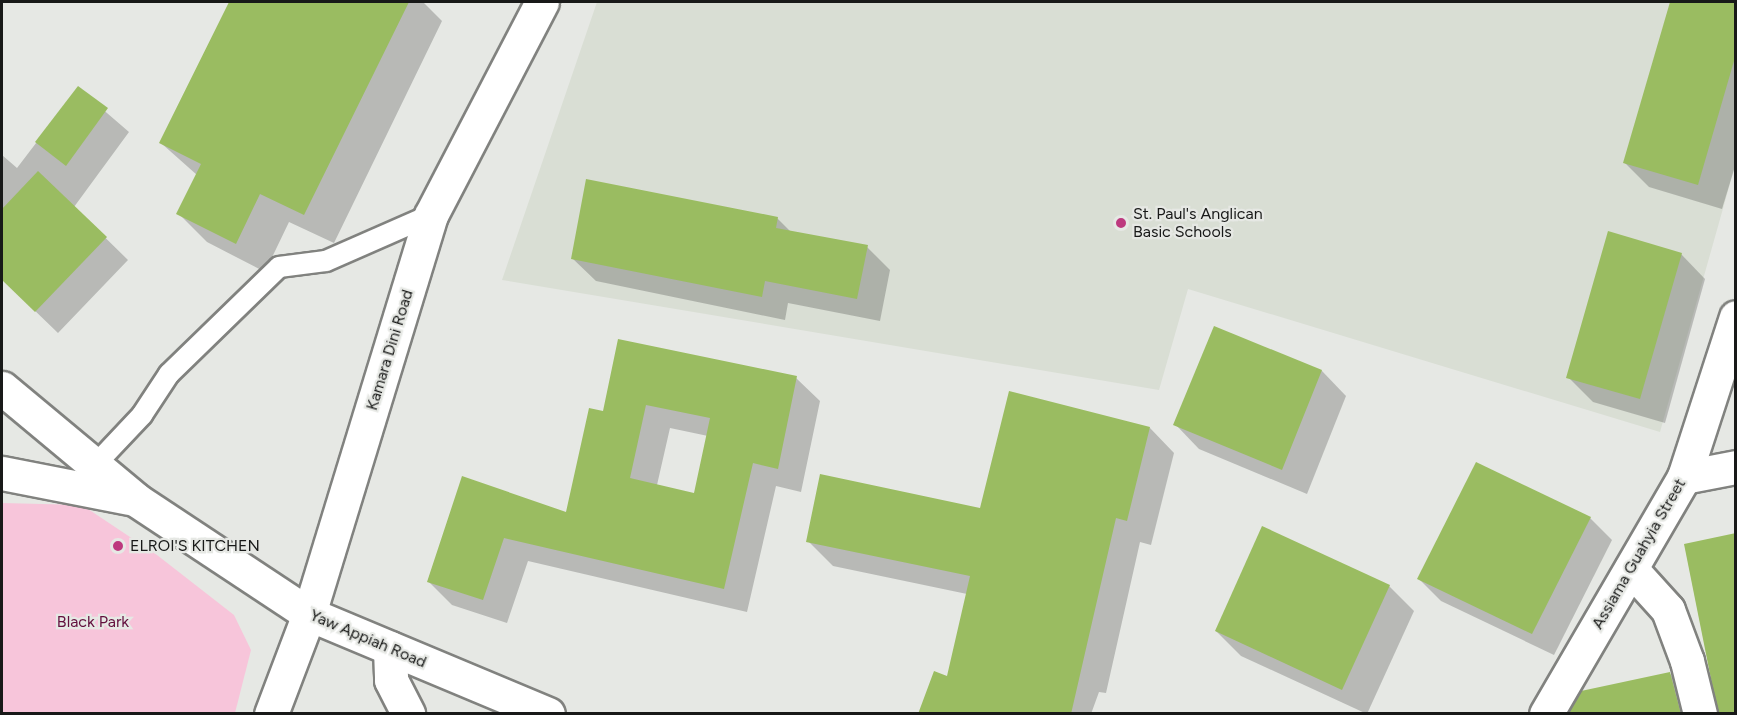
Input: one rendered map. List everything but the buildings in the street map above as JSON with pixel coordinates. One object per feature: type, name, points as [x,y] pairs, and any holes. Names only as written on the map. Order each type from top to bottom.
[{"type":"street","name":"Kamara Dini Road","points":[[271,714],[309,614],[432,215],[542,2]]},
{"type":"street","name":"Assiama Guahyia Street","points":[[1546,714],[1684,477],[1736,317]]},
{"type":"street","name":"Yaw Appiah Road","points":[[2,388],[135,499],[309,614],[548,714]]},
{"type":"street","points":[[1684,477],[1736,467]]},
{"type":"street","points":[[2,473],[135,499]]},
{"type":"street","points":[[1631,569],[1668,610],[1687,661],[1700,714]]},
{"type":"street","points":[[390,648],[391,680],[408,714]]},
{"type":"lane","points":[[94,466],[142,415],[169,374],[279,267],[326,261],[432,215]]},
{"type":"shaded area","name":"St. Paul's Anglican Basic Schools","points":[[597,2],[1735,2],[1735,166],[1660,432],[1188,289],[1159,390],[502,280]]},
{"type":"green space","name":"Black Park","points":[[2,503],[82,505],[157,555],[234,615],[251,650],[235,713],[2,714]]},
{"type":"place","name":"St. Paul's Anglican Basic Schools","points":[[1121,223]]},
{"type":"place","name":"ELROI'S KITCHEN","points":[[118,546]]}]
